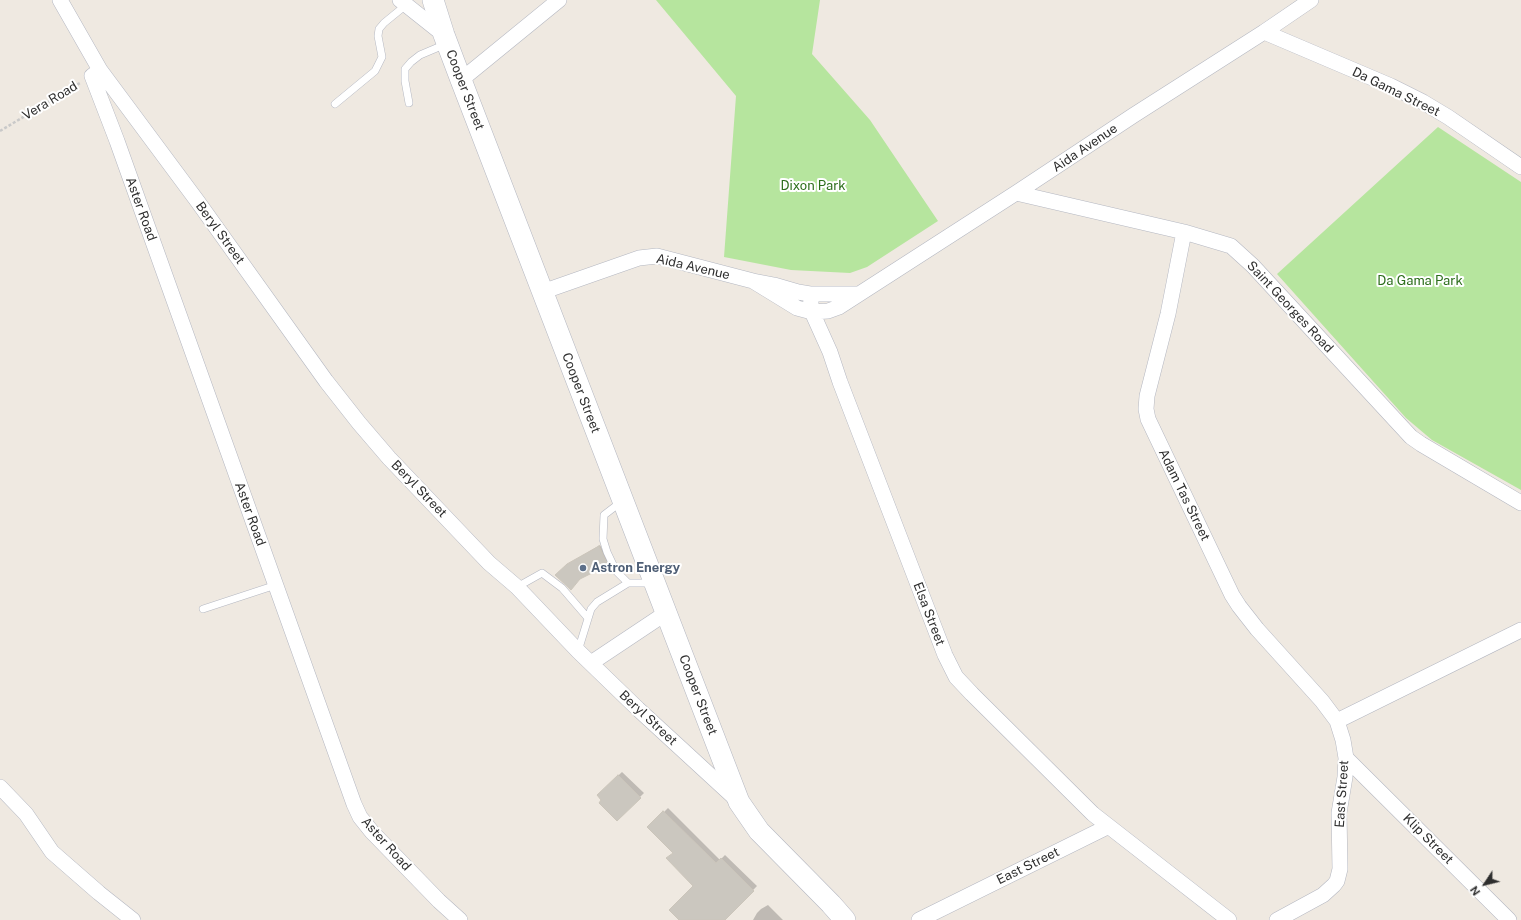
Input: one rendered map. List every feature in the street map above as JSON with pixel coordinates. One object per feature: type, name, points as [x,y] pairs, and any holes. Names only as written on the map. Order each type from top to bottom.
[{"type":"main road","points":[[433,0],[445,40]]},
{"type":"main road","name":"Cooper Street","points":[[445,40],[739,802]]},
{"type":"main road","name":"Beryl Street","points":[[739,802],[759,831],[845,920]]},
{"type":"street","name":"Beryl Street","points":[[60,0],[96,73],[237,257],[326,382],[359,423],[389,458],[489,563],[517,588],[578,651],[638,709],[739,802]]},
{"type":"street","points":[[460,80],[559,0]]},
{"type":"street","name":"Aida Avenue","points":[[753,281],[797,308],[812,312],[828,311],[839,307],[1311,0]]},
{"type":"street","name":"Cooper Street","points":[[403,2],[445,40]]},
{"type":"street","name":"Da Gama Street","points":[[1264,32],[1391,86],[1423,102],[1448,117],[1521,167]]},
{"type":"street","name":"Aster Road","points":[[96,73],[117,141],[354,804],[360,817],[372,832],[439,901],[460,920]]},
{"type":"street","name":"Saint Georges Road","points":[[1016,193],[1184,232],[1231,246],[1411,437],[1521,503]]},
{"type":"street","name":"Adam Tas Street","points":[[1184,232],[1168,314],[1147,396],[1146,409],[1148,419],[1235,601],[1257,629],[1322,701],[1337,721]]},
{"type":"street","name":"Aida Avenue","points":[[542,292],[639,258],[657,256],[798,292],[810,294],[858,294]]},
{"type":"street","name":"Elsa Street","points":[[825,293],[828,311],[830,352]]},
{"type":"street","name":"Elsa Street","points":[[810,294],[812,312],[830,352],[842,389],[952,670],[972,694],[1080,802],[1108,826]]},
{"type":"street","points":[[591,663],[666,613]]},
{"type":"street","points":[[1337,721],[1521,630]]},
{"type":"street","name":"East Street","points":[[1276,920],[1298,915],[1323,895],[1337,881],[1340,869],[1339,813],[1345,777],[1346,758],[1343,740],[1337,721]]},
{"type":"street","name":"Klip Street","points":[[1346,758],[1509,920]]},
{"type":"street","points":[[0,787],[26,814],[52,852],[133,920]]},
{"type":"street","points":[[1108,826],[1228,920]]},
{"type":"street","name":"East Street","points":[[919,920],[1108,826]]},
{"type":"lane","points":[[335,104],[375,72],[382,57],[378,36],[379,29],[403,2]]},
{"type":"lane","points":[[409,103],[405,81],[405,69],[420,55],[445,40]]},
{"type":"lane","points":[[623,501],[604,515],[603,539],[616,571],[628,583]]},
{"type":"lane","points":[[517,588],[542,573],[562,588],[587,617]]},
{"type":"lane","points":[[578,651],[587,617],[597,602],[628,583],[655,584]]},
{"type":"lane","points":[[204,609],[276,585]]},
{"type":"path","name":"Vera Road","points":[[0,131],[96,73]]},
{"type":"green space","name":"Dixon Park","points":[[656,0],[820,0],[812,54],[870,120],[938,221],[867,267],[850,273],[791,270],[724,257],[736,96]]},
{"type":"green space","name":"Da Gama Park","points":[[1438,127],[1521,182],[1521,490],[1432,440],[1406,418],[1277,274]]},
{"type":"building","points":[[599,546],[608,565],[580,579],[571,590],[555,575],[567,564]]},
{"type":"building","points":[[618,775],[641,798],[617,821],[599,803],[601,800],[597,795]]},
{"type":"building","points":[[663,811],[716,863],[721,858],[754,891],[725,920],[679,920],[669,910],[693,886],[666,858],[673,853],[647,827]]},
{"type":"place","name":"Astron Energy","points":[[583,568]]}]
